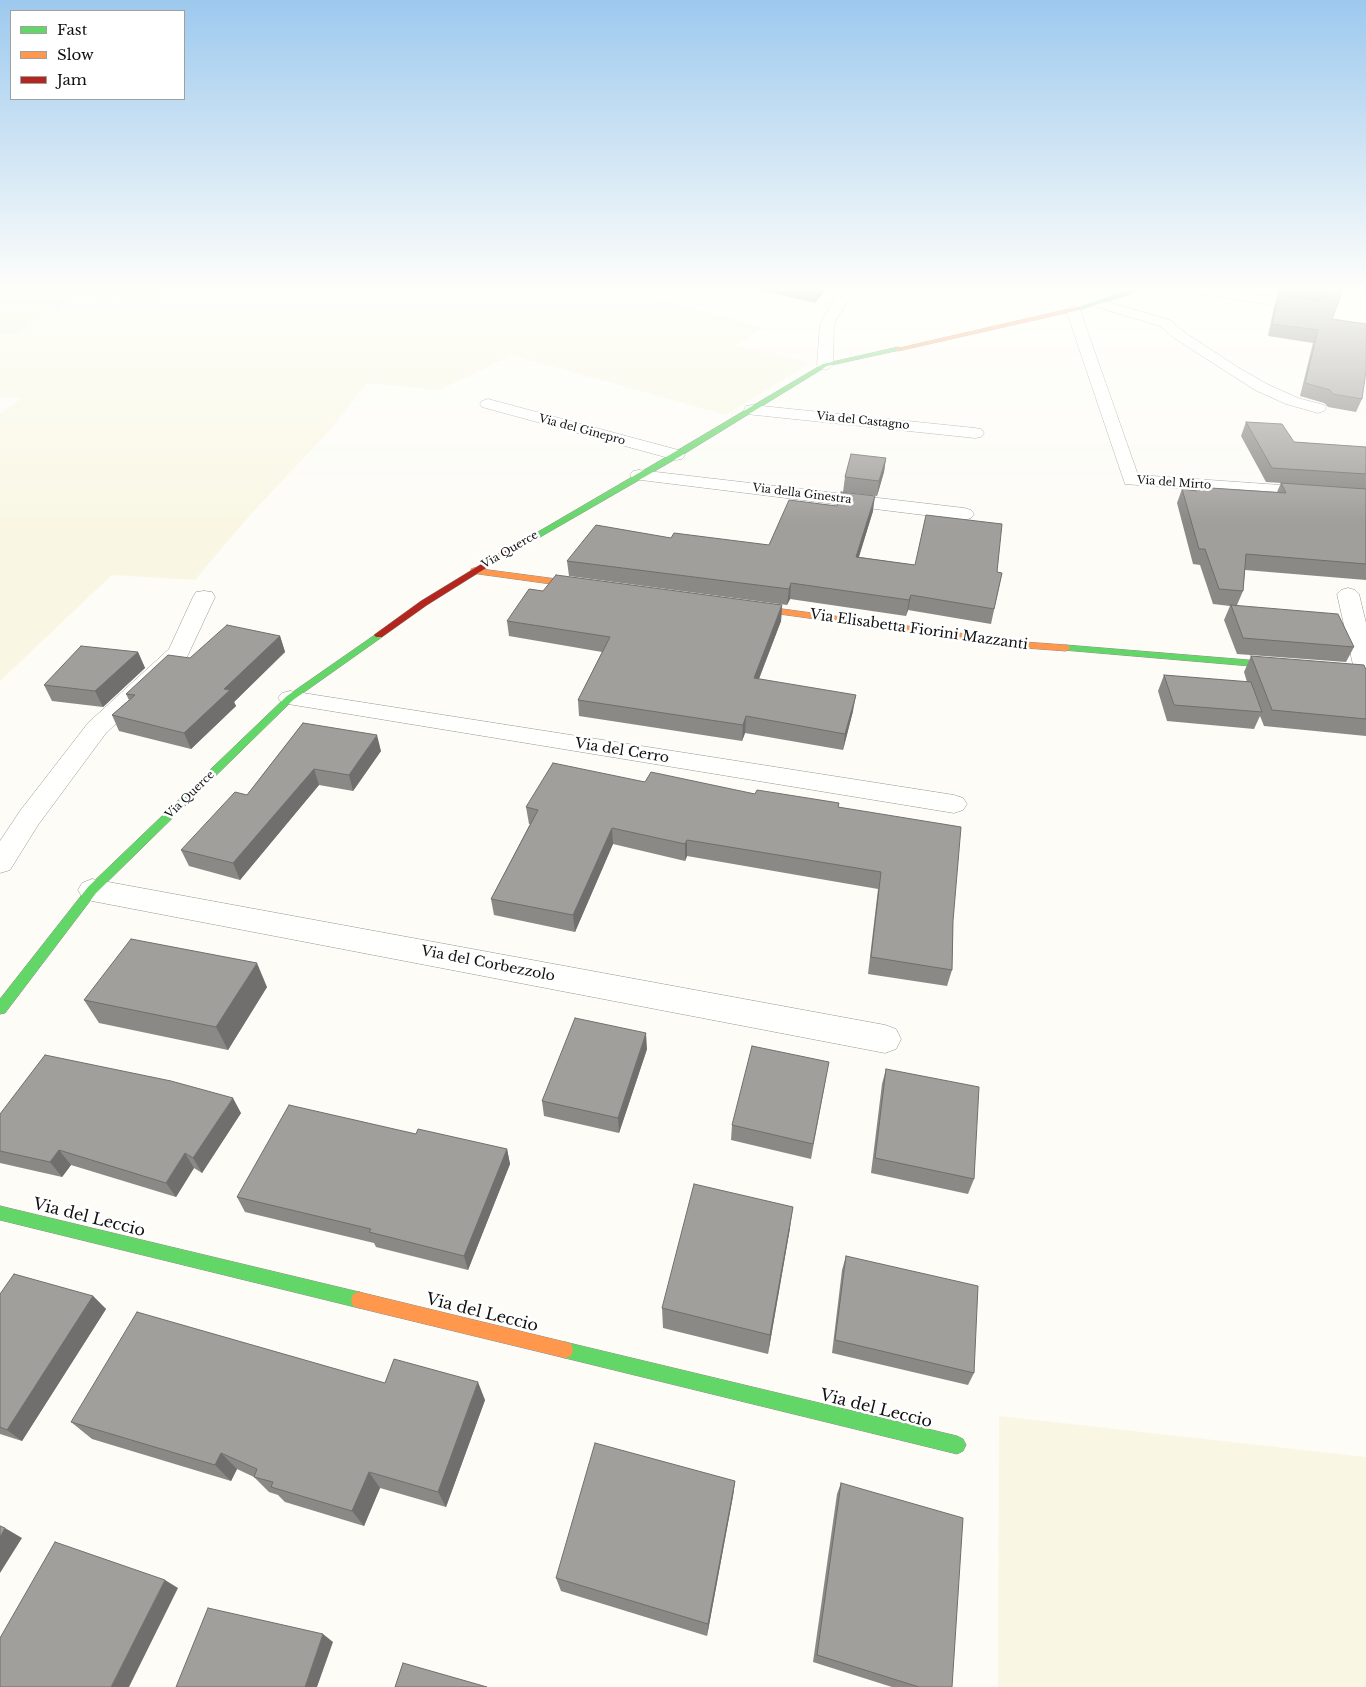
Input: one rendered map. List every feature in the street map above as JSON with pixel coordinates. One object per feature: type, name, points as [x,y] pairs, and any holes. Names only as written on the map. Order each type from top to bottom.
[{"type":"street","name":"Via Querce","points":[[0,1009],[92,890],[290,698],[424,603],[474,571],[676,455],[824,366]]},
{"type":"street","name":"Via del Mirto","points":[[1092,366],[1131,480],[1366,497]]},
{"type":"street","points":[[1227,366],[1261,387],[1292,401],[1318,408]]},
{"type":"street","name":"Via del Ginepro","points":[[488,404],[676,455]]},
{"type":"street","name":"Via del Castagno","points":[[752,410],[975,433]]},
{"type":"street","name":"Via della Ginestra","points":[[639,475],[964,514]]},
{"type":"street","points":[[474,571],[602,588]]},
{"type":"street","points":[[1348,594],[1363,672]]},
{"type":"street","points":[[0,863],[28,818],[97,728],[179,652],[204,597]]},
{"type":"street","name":"Via Elisabetta Fiorini Mazzanti","points":[[730,605],[1025,645],[1298,667]]},
{"type":"street","name":"Via del Cerro","points":[[290,698],[954,804]]},
{"type":"street","name":"Via del Corbezzolo","points":[[92,890],[885,1039]]},
{"type":"street","name":"Via del Leccio","points":[[0,1213],[957,1445]]},
{"type":"shaded area","points":[[0,366],[490,366],[440,390],[367,383],[329,431],[249,516],[195,580],[112,575],[0,681],[0,414],[22,398],[0,397]]},
{"type":"shaded area","points":[[550,366],[806,366],[726,415]]},
{"type":"shaded area","points":[[999,1416],[1366,1457],[1366,1687],[998,1687]]},
{"type":"building","points":[[1309,366],[1366,366],[1362,399],[1333,394],[1330,390],[1305,383]]},
{"type":"building","points":[[1246,422],[1282,424],[1294,442],[1366,447],[1366,474],[1272,468]]},
{"type":"building","points":[[851,454],[886,458],[879,481],[845,477]]},
{"type":"building","points":[[1281,483],[1366,489],[1366,564],[1246,554],[1243,591],[1219,589],[1205,549],[1199,549],[1182,489],[1197,491],[1196,487],[1286,493]]},
{"type":"building","points":[[841,492],[875,496],[856,557],[915,565],[926,515],[1002,524],[997,572],[1002,573],[994,609],[911,595],[909,600],[791,583],[789,589],[567,561],[596,525],[671,538],[674,533],[769,545],[789,500],[837,506]]},
{"type":"building","points":[[556,575],[782,605],[754,678],[856,695],[845,734],[746,716],[743,725],[578,700],[610,637],[507,621],[529,589],[543,591]]},
{"type":"building","points":[[1231,605],[1338,614],[1354,647],[1243,638]]},
{"type":"building","points":[[227,625],[280,636],[224,689],[230,690],[184,733],[112,715],[135,695],[126,694],[168,655],[190,658]]},
{"type":"building","points":[[81,646],[138,652],[95,691],[44,685]]},
{"type":"building","points":[[1251,656],[1364,665],[1366,670],[1366,719],[1272,710]]},
{"type":"building","points":[[1164,675],[1251,682],[1262,712],[1174,705]]},
{"type":"building","points":[[303,723],[377,735],[349,775],[314,769],[233,863],[181,850],[235,792],[247,795]]},
{"type":"building","points":[[553,763],[645,782],[651,772],[755,794],[757,790],[839,803],[838,807],[961,827],[953,921],[952,970],[871,957],[881,872],[687,840],[685,844],[612,828],[573,915],[491,899],[538,810],[526,807]]},
{"type":"building","points":[[131,939],[257,963],[216,1027],[84,1000]]},
{"type":"building","points":[[575,1018],[646,1033],[618,1118],[542,1101]]},
{"type":"building","points":[[752,1046],[829,1062],[813,1144],[732,1125]]},
{"type":"building","points":[[45,1055],[171,1081],[233,1098],[193,1158],[185,1153],[166,1183],[59,1150],[50,1162],[0,1151],[0,1114]]},
{"type":"building","points":[[886,1069],[979,1087],[974,1179],[875,1158]]},
{"type":"building","points":[[289,1105],[416,1134],[418,1129],[507,1149],[464,1256],[369,1232],[371,1229],[237,1197]]},
{"type":"building","points":[[694,1184],[793,1207],[770,1335],[662,1308]]},
{"type":"building","points":[[846,1256],[978,1286],[974,1373],[835,1340]]},
{"type":"building","points":[[14,1274],[93,1296],[7,1430],[0,1427],[0,1294]]},
{"type":"building","points":[[137,1312],[385,1383],[394,1359],[478,1382],[438,1492],[369,1472],[352,1511],[271,1487],[273,1482],[254,1477],[257,1469],[221,1453],[215,1465],[71,1422]]},
{"type":"building","points":[[595,1443],[735,1481],[708,1624],[556,1578]]},
{"type":"building","points":[[841,1483],[963,1518],[952,1687],[919,1687],[817,1655]]},
{"type":"building","points":[[0,1526],[5,1528],[0,1537]]},
{"type":"building","points":[[55,1542],[165,1580],[111,1687],[0,1687],[0,1638]]},
{"type":"building","points":[[208,1608],[323,1634],[305,1687],[176,1687]]},
{"type":"building","points":[[403,1663],[487,1687],[395,1687]]},
{"type":"traffic: fast","points":[[506,553],[676,455],[824,366]]},
{"type":"traffic: fast","points":[[0,1009],[92,890],[290,698],[379,635]]},
{"type":"traffic: fast","points":[[1066,648],[1285,666]]},
{"type":"traffic: fast","points":[[0,1213],[359,1300]]},
{"type":"traffic: fast","points":[[565,1350],[957,1445]]},
{"type":"traffic: slow","points":[[474,571],[587,586]]},
{"type":"traffic: slow","points":[[746,607],[1025,645],[1066,648]]},
{"type":"traffic: slow","points":[[359,1300],[565,1350]]},
{"type":"traffic: jam","points":[[379,635],[424,603],[506,553]]}]
